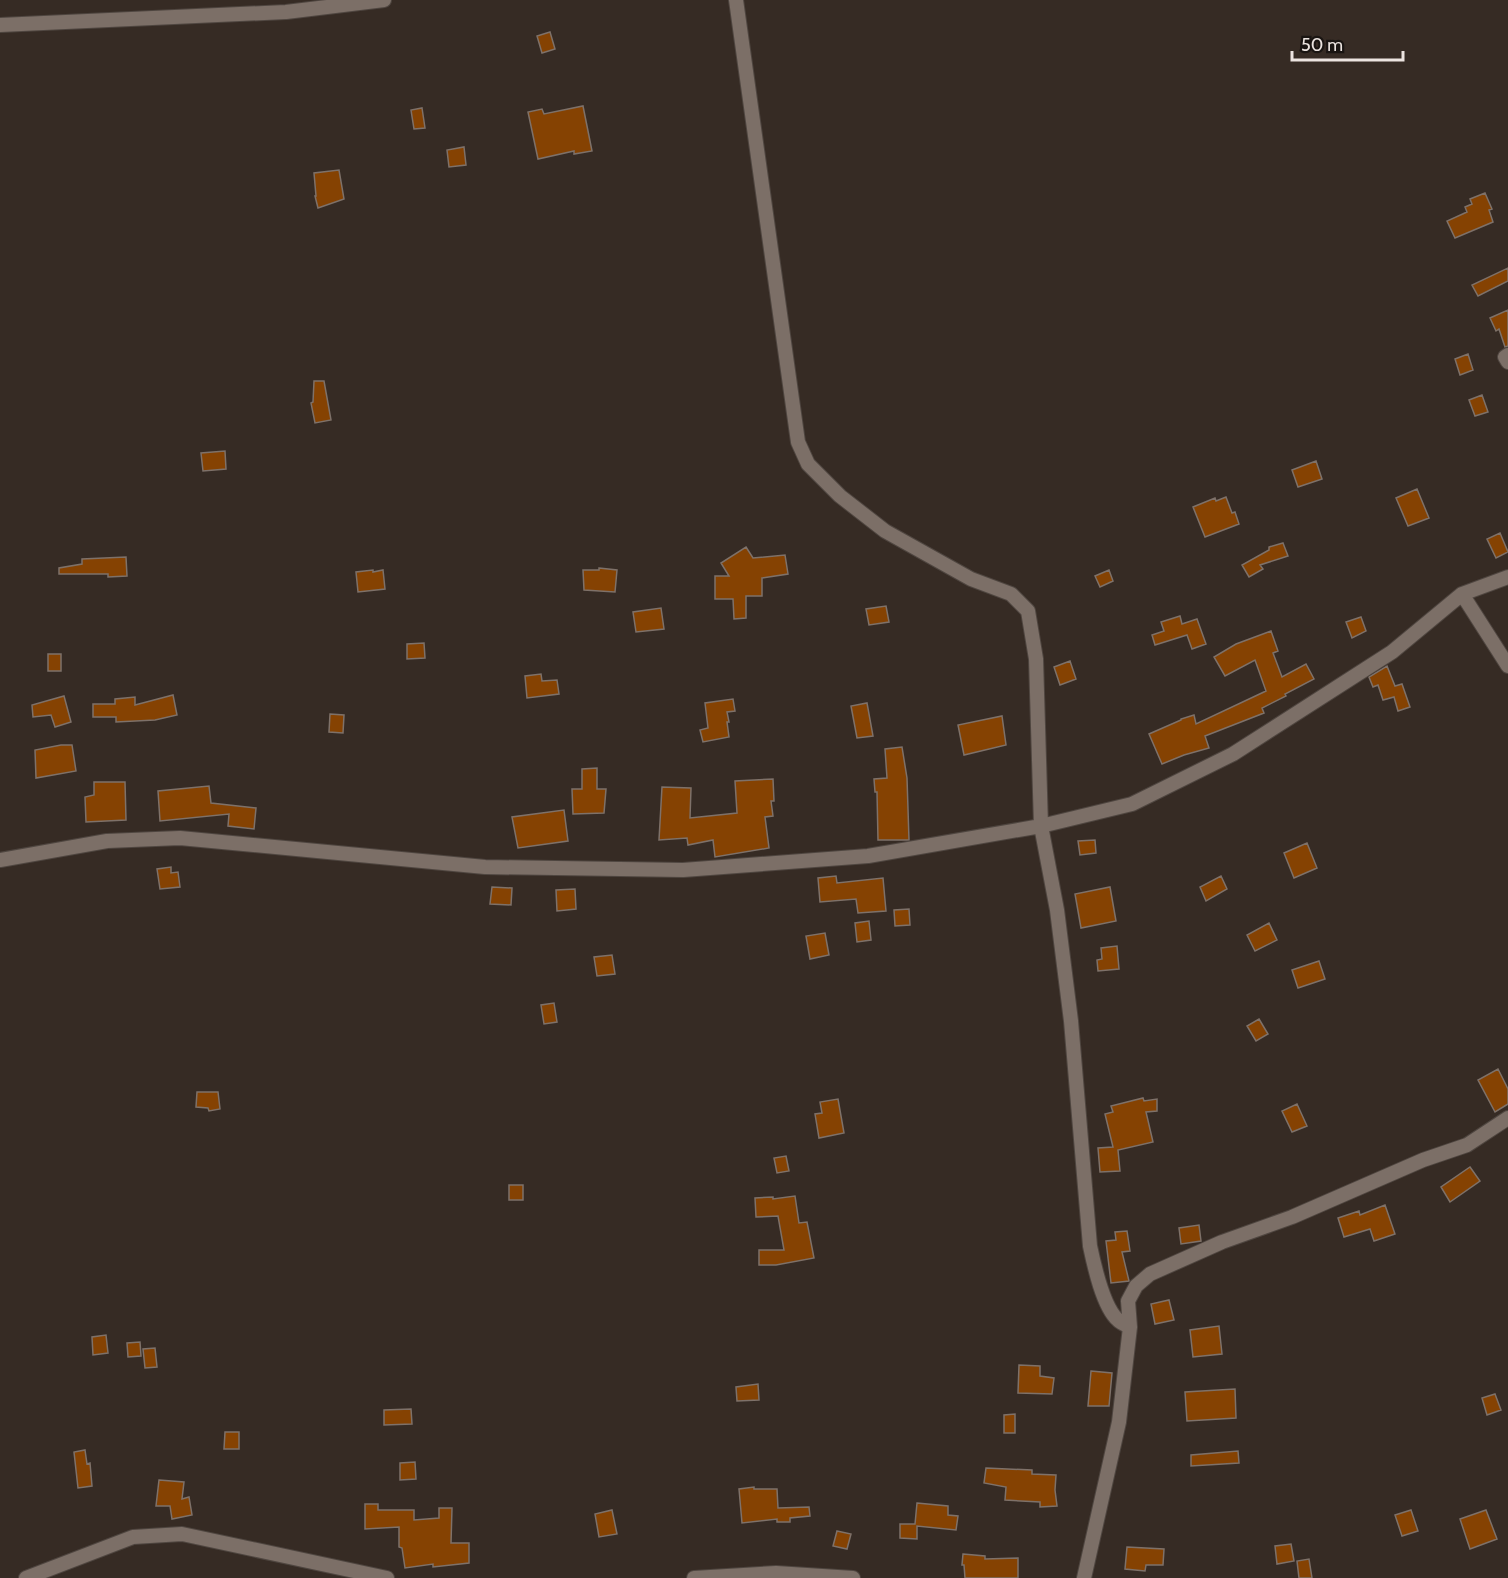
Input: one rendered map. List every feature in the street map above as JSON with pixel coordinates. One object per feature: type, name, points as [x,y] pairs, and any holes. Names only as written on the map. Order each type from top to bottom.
[{"type":"street","points":[[0,25],[286,12],[384,0]]},
{"type":"street","points":[[736,0],[798,442],[808,464],[840,496],[885,531],[971,579],[1011,594],[1028,611],[1036,659],[1041,826],[1057,910],[1071,1021],[1090,1246],[1098,1279],[1110,1309],[1116,1319],[1130,1327]]},
{"type":"street","points":[[1508,355],[1505,357],[1508,362]]},
{"type":"street","points":[[0,860],[107,841],[180,838],[485,867],[682,870],[868,856],[1041,826],[1132,804],[1233,754],[1392,652],[1462,594],[1508,578]]},
{"type":"street","points":[[1462,594],[1508,666]]},
{"type":"street","points":[[1084,1578],[1119,1422],[1130,1327],[1128,1301],[1136,1286],[1150,1274],[1222,1242],[1292,1217],[1423,1160],[1467,1145],[1508,1118]]},
{"type":"street","points":[[26,1578],[133,1537],[182,1534],[387,1578]]},
{"type":"street","points":[[694,1578],[776,1574],[853,1578]]},
{"type":"building","points":[[550,32],[555,49],[542,53],[537,36]]},
{"type":"building","points":[[583,106],[592,151],[574,154],[574,151],[538,159],[528,112],[542,109],[544,114]]},
{"type":"building","points":[[422,108],[425,128],[414,129],[411,110]]},
{"type":"building","points":[[464,147],[466,165],[449,167],[447,150]]},
{"type":"building","points":[[339,170],[344,199],[318,208],[314,173]]},
{"type":"building","points":[[1485,193],[1492,209],[1489,210],[1493,222],[1455,238],[1447,221],[1467,212],[1465,207],[1472,204],[1470,199]]},
{"type":"building","points":[[1508,268],[1508,281],[1478,296],[1472,285]]},
{"type":"building","points":[[1508,310],[1508,346],[1505,347],[1499,329],[1496,331],[1490,318]]},
{"type":"building","points":[[1468,354],[1473,370],[1460,375],[1455,359]]},
{"type":"building","points":[[314,381],[324,381],[331,420],[315,423],[311,403],[313,402]]},
{"type":"building","points":[[1482,395],[1488,412],[1475,416],[1469,400]]},
{"type":"building","points":[[225,451],[226,469],[203,471],[201,453]]},
{"type":"building","points":[[1316,461],[1322,479],[1298,487],[1292,470]]},
{"type":"building","points":[[1417,489],[1429,518],[1408,526],[1396,498]]},
{"type":"building","points":[[1226,497],[1239,524],[1205,537],[1193,507],[1215,498],[1216,501]]},
{"type":"building","points":[[1500,533],[1508,552],[1496,558],[1487,539]]},
{"type":"building","points":[[1283,543],[1288,556],[1260,565],[1263,569],[1249,577],[1242,565],[1269,550],[1269,547]]},
{"type":"building","points":[[746,547],[753,558],[785,555],[788,574],[762,578],[762,596],[746,596],[746,618],[734,619],[733,599],[715,599],[715,576],[729,576],[721,563]]},
{"type":"building","points":[[126,557],[127,576],[59,574],[59,568],[82,564],[82,559]]},
{"type":"building","points":[[599,568],[617,570],[615,592],[584,590],[583,570],[599,570]]},
{"type":"building","points":[[373,570],[373,572],[383,570],[385,589],[358,592],[356,572]]},
{"type":"building","points":[[1109,570],[1113,581],[1100,587],[1095,576]]},
{"type":"building","points":[[886,606],[889,622],[869,625],[866,609]]},
{"type":"building","points":[[661,608],[664,629],[636,632],[633,612]]},
{"type":"building","points":[[1180,616],[1182,624],[1197,619],[1206,644],[1192,649],[1187,635],[1155,645],[1152,635],[1164,631],[1161,622]]},
{"type":"building","points":[[1361,617],[1366,631],[1352,638],[1346,622]]},
{"type":"building","points":[[1271,631],[1278,651],[1273,653],[1282,677],[1306,664],[1314,679],[1262,708],[1264,713],[1205,736],[1209,748],[1162,764],[1149,734],[1194,715],[1196,724],[1266,691],[1255,660],[1225,676],[1214,657],[1236,644]]},
{"type":"building","points":[[424,643],[425,658],[407,659],[407,644]]},
{"type":"building","points":[[48,654],[61,654],[61,671],[48,671]]},
{"type":"building","points":[[1070,661],[1076,679],[1060,685],[1054,667]]},
{"type":"building","points":[[1387,666],[1395,686],[1402,684],[1410,707],[1398,711],[1394,697],[1383,700],[1378,685],[1373,687],[1369,677]]},
{"type":"building","points":[[541,674],[542,681],[557,680],[559,694],[527,698],[525,676]]},
{"type":"building","points":[[173,695],[177,715],[155,720],[116,722],[116,717],[93,717],[93,704],[115,704],[115,699],[135,697],[135,705]]},
{"type":"building","points":[[64,696],[71,722],[55,727],[51,715],[33,717],[32,705]]},
{"type":"building","points":[[733,699],[735,711],[727,712],[729,737],[703,742],[700,730],[708,728],[705,703]]},
{"type":"building","points":[[867,703],[873,736],[857,738],[851,706]]},
{"type":"building","points":[[330,714],[344,715],[343,733],[329,732]]},
{"type":"building","points":[[1002,716],[1006,745],[964,755],[958,725]]},
{"type":"building","points":[[72,745],[76,771],[36,778],[35,750]]},
{"type":"building","points":[[902,747],[907,778],[909,840],[878,840],[877,792],[875,792],[874,779],[887,778],[885,749]]},
{"type":"building","points":[[597,768],[597,789],[606,789],[604,813],[573,814],[572,789],[582,789],[582,769]]},
{"type":"building","points":[[773,779],[774,801],[771,801],[773,816],[765,817],[769,848],[715,857],[713,840],[688,845],[687,838],[659,840],[662,787],[691,788],[690,818],[737,813],[735,781]]},
{"type":"building","points":[[94,782],[125,782],[126,820],[86,822],[85,797],[94,795]]},
{"type":"building","points":[[209,786],[211,803],[256,808],[254,829],[228,826],[229,814],[160,821],[158,791]]},
{"type":"building","points":[[564,810],[568,841],[518,848],[512,817]]},
{"type":"building","points":[[1095,840],[1096,853],[1080,855],[1078,841]]},
{"type":"building","points":[[1307,843],[1317,868],[1294,878],[1284,853]]},
{"type":"building","points":[[171,867],[171,873],[178,872],[180,887],[160,889],[157,869]]},
{"type":"building","points":[[836,876],[837,883],[883,878],[886,911],[858,913],[856,899],[820,902],[818,878]]},
{"type":"building","points":[[1221,876],[1227,889],[1206,901],[1200,887]]},
{"type":"building","points":[[492,887],[512,888],[511,905],[490,904]]},
{"type":"building","points":[[1110,887],[1116,921],[1081,928],[1075,894]]},
{"type":"building","points":[[575,889],[576,909],[557,911],[556,890]]},
{"type":"building","points":[[909,909],[910,925],[895,926],[894,910]]},
{"type":"building","points":[[869,921],[871,940],[857,942],[855,923]]},
{"type":"building","points":[[1269,923],[1277,940],[1255,951],[1247,935]]},
{"type":"building","points":[[825,933],[829,955],[810,959],[806,936]]},
{"type":"building","points":[[1117,946],[1119,969],[1098,971],[1097,960],[1102,959],[1101,948]]},
{"type":"building","points":[[612,955],[615,974],[597,976],[594,957]]},
{"type":"building","points":[[1319,961],[1325,979],[1298,988],[1292,970]]},
{"type":"building","points":[[554,1003],[557,1022],[544,1024],[541,1005]]},
{"type":"building","points":[[1259,1019],[1268,1034],[1256,1041],[1247,1026]]},
{"type":"building","points":[[1498,1069],[1508,1089],[1508,1104],[1495,1112],[1478,1080]]},
{"type":"building","points":[[197,1092],[218,1092],[220,1109],[209,1111],[208,1108],[196,1107]]},
{"type":"building","points":[[1143,1098],[1144,1101],[1157,1099],[1157,1111],[1146,1112],[1153,1142],[1118,1150],[1120,1171],[1100,1172],[1098,1148],[1113,1147],[1105,1114],[1113,1112],[1111,1106]]},
{"type":"building","points":[[838,1099],[844,1133],[819,1138],[815,1114],[822,1113],[820,1102]]},
{"type":"building","points":[[1297,1104],[1307,1126],[1292,1132],[1282,1111]]},
{"type":"building","points":[[786,1156],[789,1171],[777,1173],[774,1158]]},
{"type":"building","points":[[1470,1167],[1480,1181],[1450,1202],[1441,1187]]},
{"type":"building","points":[[509,1185],[523,1185],[523,1200],[509,1200]]},
{"type":"building","points":[[795,1196],[799,1223],[807,1222],[814,1258],[776,1265],[759,1265],[759,1250],[784,1250],[778,1216],[756,1217],[755,1198],[773,1197],[773,1199]]},
{"type":"building","points":[[1385,1205],[1395,1234],[1374,1241],[1370,1229],[1344,1237],[1338,1218],[1359,1211],[1360,1215]]},
{"type":"building","points":[[1199,1225],[1201,1241],[1181,1244],[1179,1228]]},
{"type":"building","points":[[1127,1231],[1130,1251],[1122,1252],[1129,1281],[1111,1283],[1106,1241],[1116,1240],[1115,1232]]},
{"type":"building","points":[[1169,1300],[1174,1320],[1155,1324],[1151,1304]]},
{"type":"building","points":[[1219,1326],[1222,1354],[1193,1357],[1190,1330]]},
{"type":"building","points":[[106,1335],[108,1353],[93,1355],[92,1337]]},
{"type":"building","points":[[140,1342],[141,1356],[128,1357],[127,1343]]},
{"type":"building","points":[[155,1348],[157,1367],[145,1368],[143,1349]]},
{"type":"building","points":[[1019,1365],[1040,1366],[1040,1376],[1054,1378],[1052,1394],[1018,1393]]},
{"type":"building","points":[[1091,1371],[1112,1373],[1109,1406],[1088,1406]]},
{"type":"building","points":[[758,1384],[759,1400],[737,1401],[736,1387]]},
{"type":"building","points":[[1235,1389],[1236,1418],[1187,1421],[1185,1392]]},
{"type":"building","points":[[1495,1394],[1501,1410],[1487,1415],[1482,1398]]},
{"type":"building","points":[[411,1409],[412,1424],[384,1425],[384,1410]]},
{"type":"building","points":[[1015,1414],[1015,1433],[1004,1433],[1004,1415]]},
{"type":"building","points":[[225,1432],[239,1432],[239,1449],[224,1449]]},
{"type":"building","points":[[85,1450],[87,1464],[90,1463],[92,1486],[78,1488],[74,1452]]},
{"type":"building","points":[[1238,1451],[1239,1463],[1191,1466],[1191,1455]]},
{"type":"building","points":[[415,1462],[416,1479],[400,1480],[400,1463]]},
{"type":"building","points":[[986,1468],[1032,1470],[1032,1474],[1056,1475],[1057,1506],[1040,1507],[1040,1502],[1005,1500],[1006,1487],[984,1483]]},
{"type":"building","points":[[159,1480],[184,1482],[182,1499],[189,1497],[192,1515],[172,1519],[170,1506],[156,1506]]},
{"type":"building","points":[[754,1487],[754,1489],[777,1489],[778,1508],[809,1507],[810,1516],[790,1518],[790,1522],[777,1522],[777,1519],[742,1523],[739,1489]]},
{"type":"building","points":[[917,1503],[948,1506],[948,1515],[958,1516],[956,1530],[917,1526],[917,1539],[900,1538],[900,1524],[915,1524]]},
{"type":"building","points":[[365,1504],[378,1504],[378,1510],[414,1510],[414,1520],[439,1518],[439,1508],[452,1508],[451,1543],[469,1543],[469,1563],[433,1567],[433,1564],[405,1568],[402,1548],[399,1547],[399,1527],[365,1529]]},
{"type":"building","points":[[612,1510],[617,1534],[599,1537],[595,1514]]},
{"type":"building","points":[[1411,1510],[1418,1531],[1402,1536],[1395,1515]]},
{"type":"building","points":[[1486,1510],[1497,1539],[1470,1549],[1460,1519]]},
{"type":"building","points":[[837,1531],[851,1534],[847,1549],[833,1546]]},
{"type":"building","points":[[1291,1544],[1294,1561],[1277,1564],[1275,1546]]},
{"type":"building","points":[[1127,1547],[1164,1549],[1163,1565],[1146,1565],[1145,1571],[1125,1569]]},
{"type":"building","points":[[963,1554],[985,1556],[985,1559],[1018,1558],[1018,1578],[965,1578],[964,1565],[962,1565]]},
{"type":"building","points":[[1309,1559],[1312,1578],[1299,1578],[1297,1561]]}]
